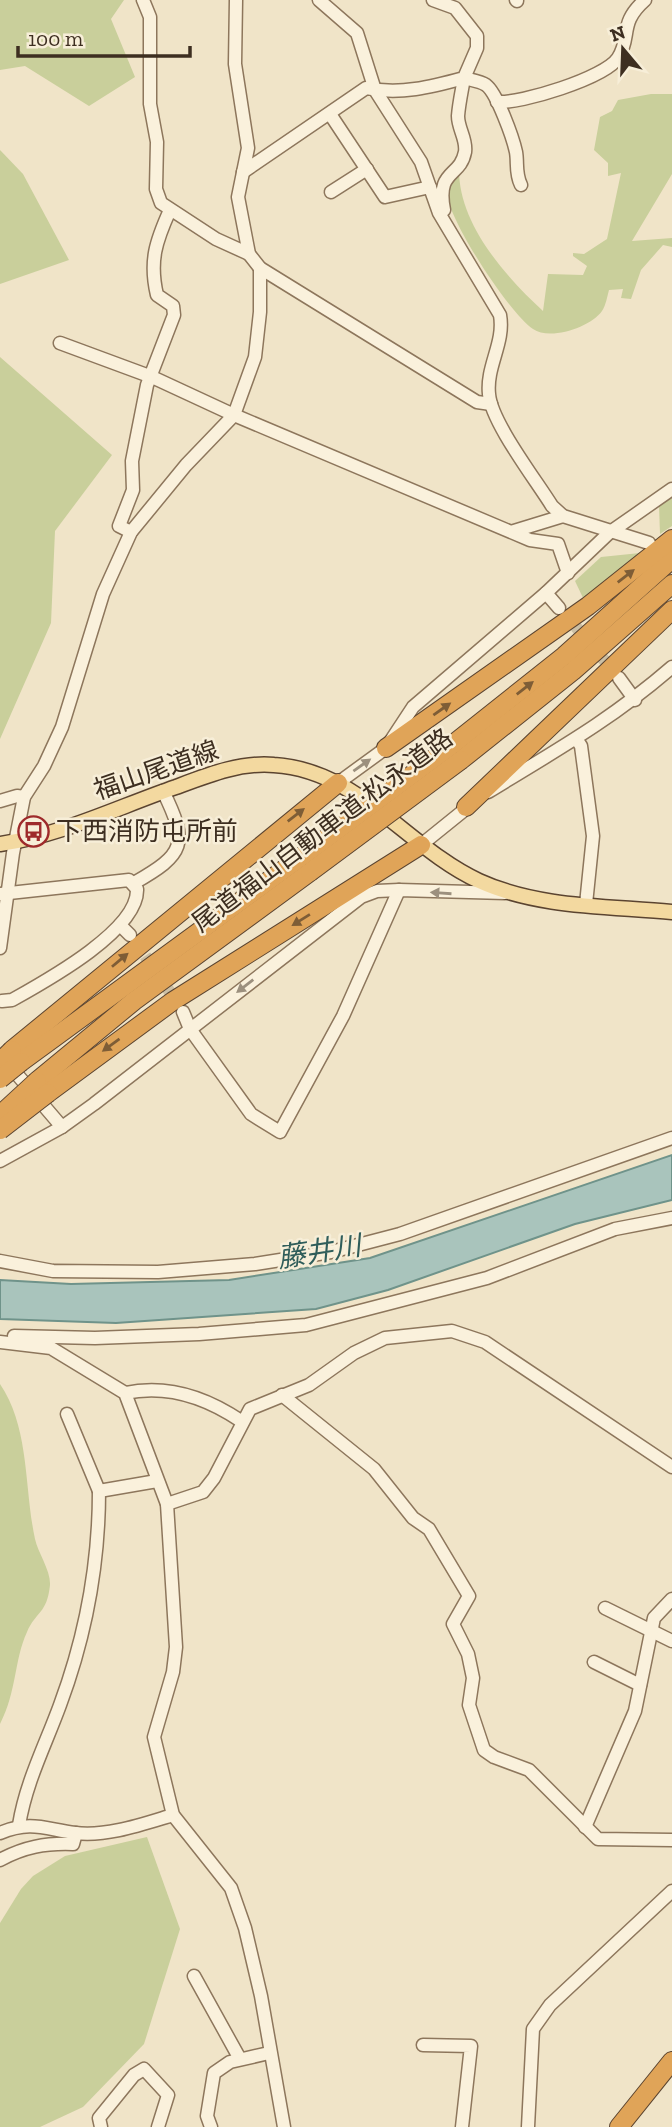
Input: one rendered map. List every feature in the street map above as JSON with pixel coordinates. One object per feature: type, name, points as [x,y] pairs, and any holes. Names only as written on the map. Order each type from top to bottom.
[{"type":"highway","points":[[386,748],[588,606],[672,539]]},
{"type":"highway","name":"尾道福山自動車道;松永道路","points":[[456,753],[672,559]]},
{"type":"highway","name":"尾道福山自動車道;松永道路","points":[[0,1115],[42,1087],[134,1001],[305,864],[573,671],[672,584]]},
{"type":"highway","points":[[466,807],[672,610]]},
{"type":"highway","points":[[8,1057],[338,783]]},
{"type":"highway","points":[[0,1130],[42,1087],[421,845]]},
{"type":"highway","name":"尾道福山自動車道;松永道路","points":[[0,1079],[8,1057],[305,864]]},
{"type":"highway","points":[[619,2127],[672,2061]]},
{"type":"main road","name":"福山尾道線","points":[[7,843],[67,828],[225,769],[275,765],[303,770],[355,792],[421,845],[467,874],[509,893],[542,901],[672,912]]},
{"type":"street","points":[[143,0],[150,17],[150,104],[157,142],[156,188],[161,203],[216,239],[249,254]]},
{"type":"street","points":[[236,0],[234,64],[248,148],[238,197],[249,254],[260,268],[477,402],[491,404]]},
{"type":"street","points":[[318,0],[356,33],[375,90],[421,162],[445,222],[500,315],[503,331],[490,375],[494,414],[545,495],[563,516],[610,533],[649,543]]},
{"type":"street","points":[[433,0],[455,8],[477,36],[477,48],[464,78],[458,118],[466,143],[464,157],[445,178],[441,193],[447,219],[445,222]]},
{"type":"street","points":[[497,103],[517,101],[597,74],[610,66],[619,56],[631,12],[645,0]]},
{"type":"street","points":[[243,172],[366,88],[420,90],[464,78],[484,84],[511,129],[517,155],[516,175],[521,185]]},
{"type":"street","points":[[330,114],[385,197],[430,187]]},
{"type":"street","points":[[331,192],[367,169]]},
{"type":"street","points":[[131,532],[119,526],[133,490],[132,461],[139,418],[174,315],[173,306],[157,295],[151,270],[159,236],[170,210]]},
{"type":"street","points":[[0,948],[7,843],[24,797],[62,727],[103,594],[131,532],[186,465],[234,415],[255,357],[260,312],[260,268]]},
{"type":"street","points":[[60,342],[152,377],[234,415],[530,540],[558,544],[568,572]]},
{"type":"street","points":[[338,783],[386,748],[413,707],[547,593],[610,533],[672,489]]},
{"type":"street","points":[[514,531],[563,516]]},
{"type":"street","points":[[547,593],[559,608]]},
{"type":"street","points":[[421,845],[466,807],[577,740],[635,700],[672,667]]},
{"type":"street","points":[[619,678],[635,700]]},
{"type":"street","points":[[577,740],[581,746],[593,836],[586,904]]},
{"type":"street","points":[[3,894],[113,880],[134,883],[162,867],[179,844],[179,831],[163,791]]},
{"type":"street","points":[[0,801],[17,796],[24,797]]},
{"type":"street","points":[[1,1004],[71,965],[120,925],[138,901],[134,883]]},
{"type":"street","points":[[183,1012],[190,1029],[251,1114],[280,1132],[344,1016],[399,890]]},
{"type":"street","points":[[0,1161],[62,1127],[351,904],[377,891],[509,893]]},
{"type":"street","points":[[120,925],[130,935]]},
{"type":"street","points":[[8,1057],[62,1127]]},
{"type":"street","points":[[4,1265],[53,1271],[158,1272],[255,1264],[331,1252],[400,1234],[672,1139]]},
{"type":"street","points":[[0,1336],[95,1338],[306,1325],[487,1278],[615,1229],[672,1218]]},
{"type":"street","points":[[167,1504],[203,1492],[214,1478],[250,1409],[309,1385],[354,1353],[385,1338],[452,1331],[485,1342],[672,1466]]},
{"type":"street","points":[[0,1342],[51,1348],[125,1393],[167,1504],[176,1647],[173,1672],[154,1737],[173,1815],[231,1888],[245,1927],[261,1996],[284,2127]]},
{"type":"street","points":[[125,1393],[143,1389],[175,1392],[207,1402],[242,1421]]},
{"type":"street","points":[[282,1395],[374,1469],[413,1518],[429,1529],[469,1596],[453,1624],[468,1654],[473,1678],[469,1705],[484,1750],[494,1758],[529,1770],[598,1839],[672,1840]]},
{"type":"street","points":[[19,1825],[24,1791],[61,1704],[88,1617],[99,1539],[99,1491],[66,1414]]},
{"type":"street","points":[[99,1491],[157,1481]]},
{"type":"street","points":[[585,1826],[635,1711],[654,1619],[672,1599]]},
{"type":"street","points":[[605,1608],[672,1641]]},
{"type":"street","points":[[594,1662],[640,1685]]},
{"type":"street","points":[[0,1833],[19,1825],[55,1827],[76,1833],[133,1828],[173,1815]]},
{"type":"street","points":[[0,1860],[19,1850],[46,1843],[73,1844],[76,1833]]},
{"type":"street","points":[[528,2127],[533,2029],[550,2005],[672,1891]]},
{"type":"street","points":[[194,1976],[240,2059]]},
{"type":"street","points":[[423,2046],[471,2046],[462,2127]]},
{"type":"street","points":[[211,2127],[207,2116],[214,2073],[230,2062],[269,2053]]},
{"type":"street","points":[[100,2127],[99,2118],[134,2075],[144,2069],[168,2095],[158,2127]]},
{"type":"green space","points":[[0,0],[124,0],[111,19],[135,77],[89,106],[25,66],[0,70]]},
{"type":"green space","points":[[651,94],[672,94],[672,174],[632,241],[672,238],[672,247],[663,245],[641,270],[631,299],[621,298],[623,289],[609,290],[602,311],[580,327],[549,334],[533,329],[510,305],[469,244],[450,206],[447,193],[449,183],[459,170],[467,210],[487,248],[514,282],[543,311],[548,274],[583,275],[587,266],[573,256],[573,253],[584,254],[607,239],[621,173],[608,176],[608,163],[594,150],[600,117],[612,111],[618,100]]},
{"type":"green space","points":[[0,150],[23,174],[69,260],[0,284]]},
{"type":"green space","points":[[0,357],[112,455],[55,531],[51,623],[0,739]]},
{"type":"green space","points":[[672,496],[672,526],[660,534],[659,505]]},
{"type":"green space","points":[[640,553],[584,600],[575,581],[601,557]]},
{"type":"green space","points":[[0,1384],[17,1420],[35,1539],[50,1585],[44,1607],[30,1625],[23,1643],[10,1700],[0,1724]]},
{"type":"green space","points":[[147,1837],[180,1929],[144,2044],[83,2107],[40,2127],[0,2127],[0,1923],[21,1889],[33,1876],[65,1856]]},
{"type":"water","points":[[672,1155],[672,1200],[575,1224],[388,1290],[316,1309],[116,1323],[0,1319],[0,1280],[71,1284],[229,1280],[370,1258]]},
{"type":"tunnel","points":[[564,613],[616,674]]},
{"type":"tunnel","points":[[135,941],[178,1004]]},
{"type":"place","name":"下西消防屯所前","points":[[33,831]]},
{"type":"water label","name":"藤井川","points":[[319,1251]]}]
